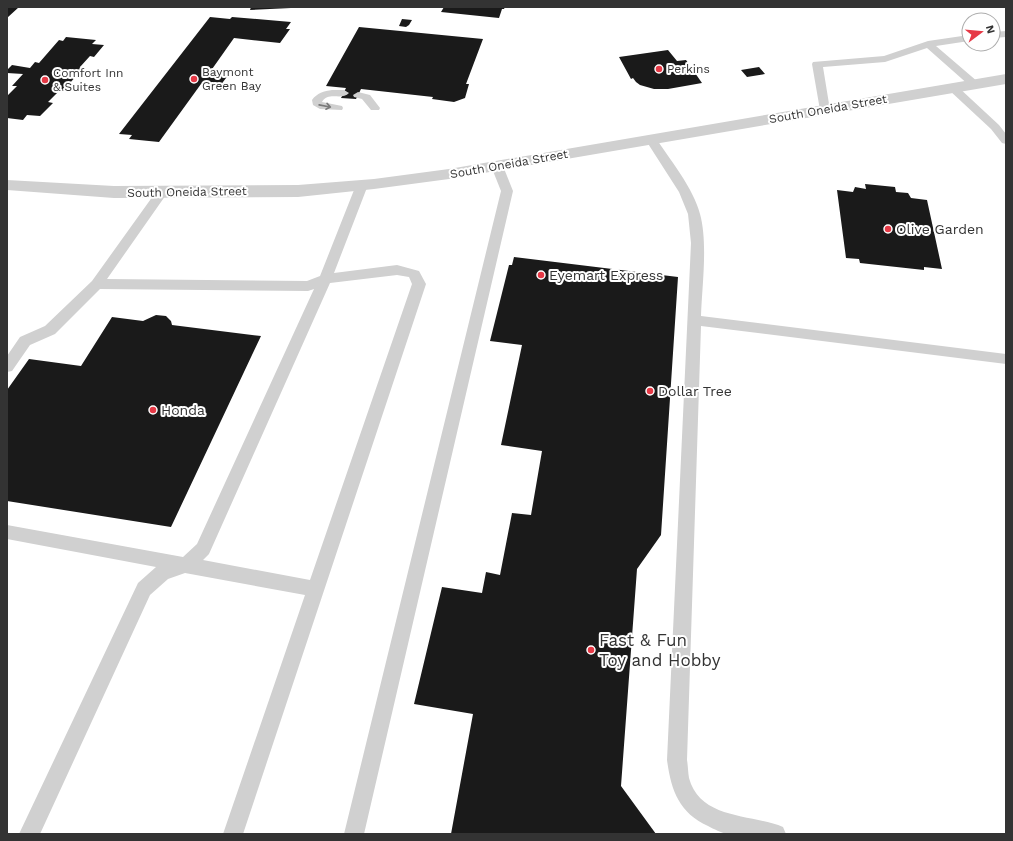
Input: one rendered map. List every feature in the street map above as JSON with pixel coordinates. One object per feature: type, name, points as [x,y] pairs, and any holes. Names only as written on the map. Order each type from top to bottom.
[{"type":"street","name":"South Oneida Street","points":[[7,185],[114,192],[162,192],[298,191],[362,185],[449,174],[1006,79]]},
{"type":"lane","points":[[825,110],[817,64],[885,59],[928,44],[961,39]]},
{"type":"lane","points":[[928,44],[974,84]]},
{"type":"lane","points":[[953,88],[995,127],[1006,141]]},
{"type":"lane","points":[[338,108],[320,106],[317,103],[317,100],[320,96],[329,93],[344,93]]},
{"type":"lane","points":[[358,95],[366,97],[375,108]]},
{"type":"lane","points":[[651,139],[685,192],[694,214],[697,243],[677,760],[680,784],[691,805],[711,819],[740,827],[776,834]]},
{"type":"lane","points":[[354,834],[507,191],[497,166]]},
{"type":"lane","points":[[29,834],[144,589],[162,573],[187,564],[203,549],[325,279],[362,185]]},
{"type":"lane","points":[[7,367],[25,341],[50,330],[80,298],[98,284],[162,192]]},
{"type":"lane","points":[[98,284],[308,286],[325,279],[398,270],[414,274],[419,284],[233,834]]},
{"type":"lane","points":[[694,320],[1006,359]]},
{"type":"lane","points":[[7,532],[316,589]]},
{"type":"building","points":[[7,7],[19,7],[7,18]]},
{"type":"building","points":[[251,7],[291,7],[291,8],[250,10]]},
{"type":"building","points":[[444,7],[505,7],[502,9],[499,18],[441,12]]},
{"type":"building","name":"Baymont Green Bay","points":[[210,17],[230,19],[232,17],[291,22],[286,29],[290,29],[280,43],[234,38],[210,72],[229,74],[220,86],[201,84],[159,142],[129,139],[132,135],[119,134]]},
{"type":"building","points":[[402,19],[412,20],[406,27],[399,26]]},
{"type":"building","points":[[359,27],[483,39],[466,84],[469,84],[465,98],[454,102],[432,99],[433,97],[361,89],[356,99],[341,98],[346,88],[326,86]]},
{"type":"building","name":"Comfort Inn & Suites","points":[[66,37],[96,40],[92,44],[104,45],[94,57],[90,56],[80,67],[84,67],[63,91],[59,91],[48,102],[53,103],[40,116],[27,115],[23,120],[7,118],[7,96],[17,86],[12,86],[23,74],[7,73],[7,70],[12,65],[30,68],[35,62],[39,63],[59,40],[63,41]]},
{"type":"building","points":[[668,50],[677,61],[686,60],[702,83],[668,89],[654,89],[640,85],[633,78],[631,79],[619,57]]},
{"type":"building","points":[[759,67],[765,74],[747,77],[741,70]]},
{"type":"building","name":"Olive Garden","points":[[865,184],[895,187],[896,192],[908,193],[911,198],[927,200],[942,269],[924,267],[924,270],[860,263],[859,259],[846,258],[837,190],[853,192],[855,187],[866,189]]},
{"type":"building","points":[[514,257],[678,277],[661,535],[637,569],[621,786],[656,834],[451,834],[473,714],[414,704],[442,587],[482,593],[486,572],[500,575],[512,513],[531,515],[542,451],[501,445],[522,345],[490,341],[509,265],[512,265]]},
{"type":"building","points":[[156,315],[166,316],[171,321],[172,325],[261,336],[171,527],[7,501],[7,390],[29,359],[81,366],[112,317],[143,321]]},
{"type":"place","name":"Perkins","points":[[659,69]]},
{"type":"place","name":"Baymont Green Bay","points":[[194,79]]},
{"type":"place","name":"Comfort Inn & Suites","points":[[45,80]]},
{"type":"place","name":"Olive Garden","points":[[888,229]]},
{"type":"place","name":"Eyemart Express","points":[[541,275]]},
{"type":"place","name":"Dollar Tree","points":[[650,391]]},
{"type":"place","name":"Honda","points":[[153,410]]},
{"type":"place","name":"Fast & Fun Toy and Hobby","points":[[591,650]]}]
